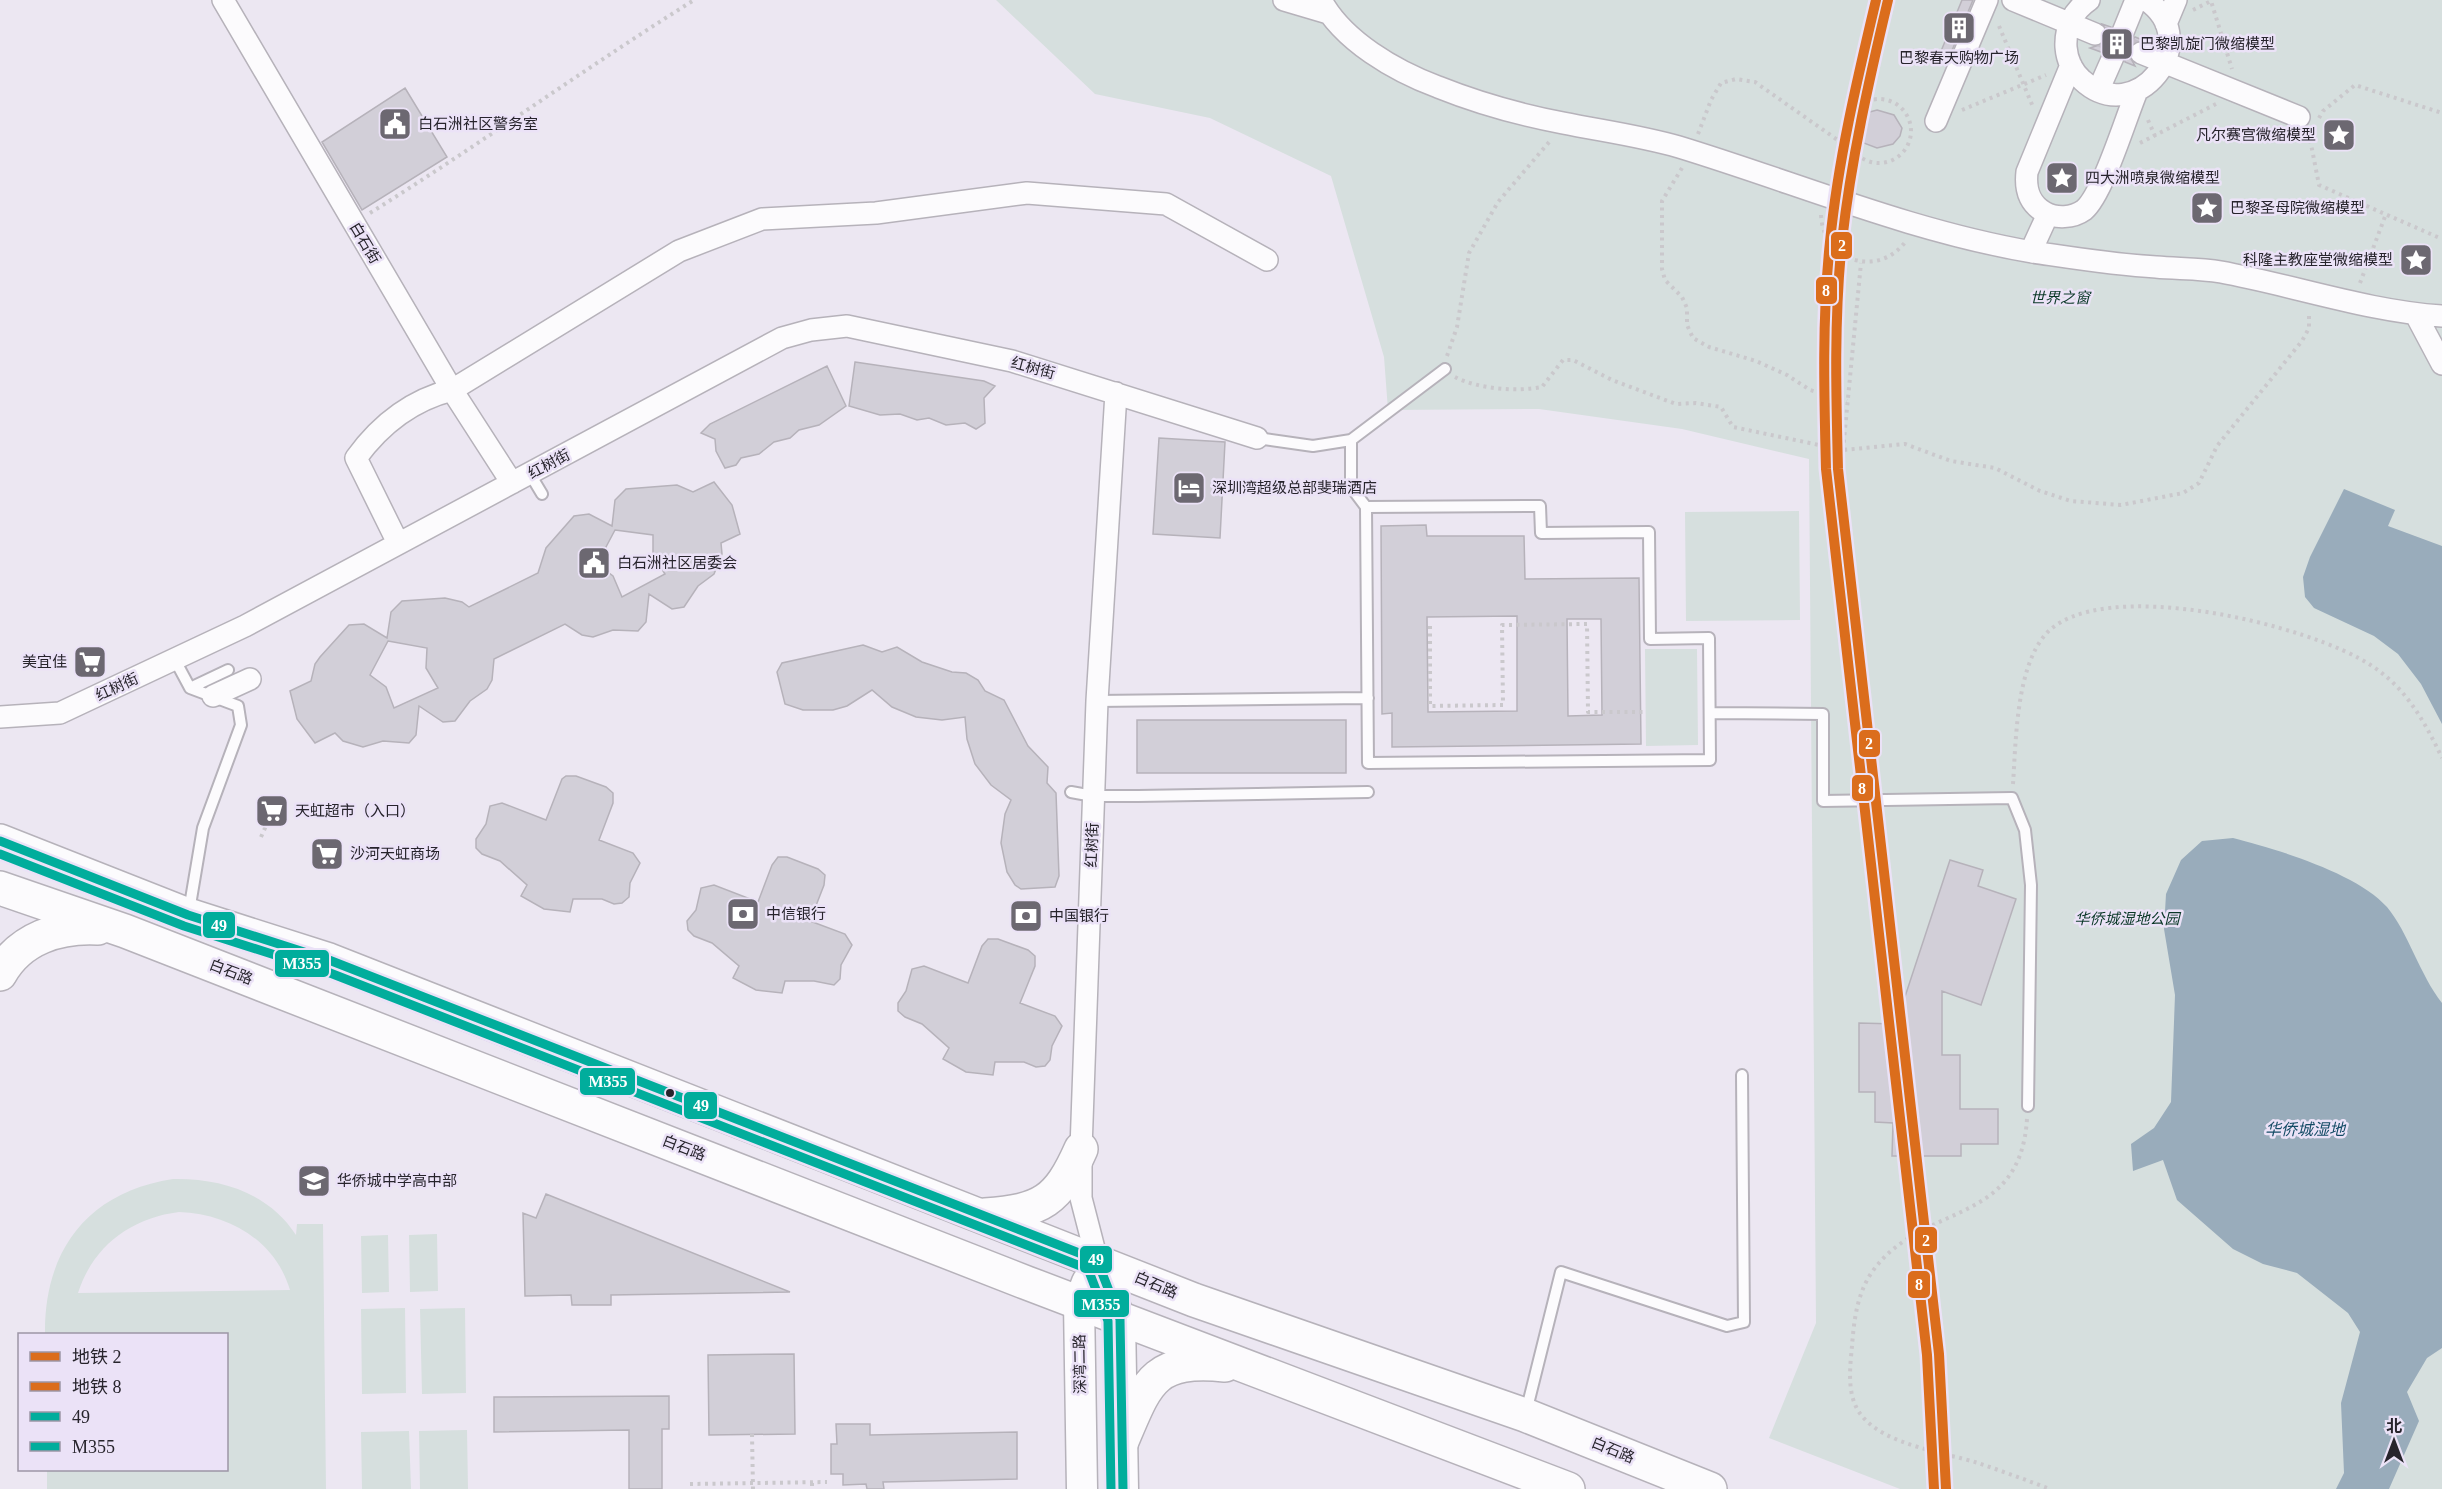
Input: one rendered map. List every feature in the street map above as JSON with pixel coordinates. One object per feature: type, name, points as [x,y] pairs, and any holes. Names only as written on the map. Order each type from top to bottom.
[{"type":"main road","name":"白石路","points":[[0,841],[189,915],[329,960],[1194,1300],[1525,1415],[1710,1489]]},
{"type":"main road","name":"白石路","points":[[0,888],[125,931],[1120,1319],[1568,1489]]},
{"type":"main road","points":[[0,974],[15,954],[54,931],[77,927],[125,931]]},
{"type":"main road","points":[[981,1215],[1005,1214],[1045,1202],[1069,1177],[1082,1149]]},
{"type":"main road","points":[[1122,1441],[1140,1399],[1160,1373],[1184,1365],[1247,1367]]},
{"type":"street","name":"白石街","points":[[224,0],[452,390],[521,478]]},
{"type":"street","points":[[1284,0],[1325,6],[1350,36],[1386,62],[1436,87],[1519,114],[1566,124],[1616,130],[1692,152],[1822,197],[1914,225],[2031,251],[2152,267],[2214,271],[2310,290],[2416,315],[2442,316]]},
{"type":"street","points":[[1936,121],[1987,0]]},
{"type":"street","points":[[2013,0],[2095,34]]},
{"type":"street","points":[[2089,0],[2075,13],[2069,24],[2066,38],[2071,65],[2087,85],[2098,91],[2124,94],[2137,91],[2153,80],[2165,62],[2169,51],[2166,24],[2159,12],[2146,0]]},
{"type":"street","points":[[2123,32],[2136,0]]},
{"type":"street","points":[[2166,24],[2176,0]]},
{"type":"street","points":[[2141,53],[2299,117]]},
{"type":"street","points":[[2098,91],[2112,57]]},
{"type":"street","points":[[2071,65],[2027,172],[2026,183],[2032,201],[2048,214],[2066,217],[2084,210],[2097,192],[2137,91]]},
{"type":"street","points":[[398,543],[356,458],[371,437],[398,415],[431,395],[452,390],[679,251],[762,219],[876,213],[1027,193],[1166,204],[1267,260]]},
{"type":"street","points":[[2031,251],[2048,214]]},
{"type":"street","points":[[2416,315],[2442,364]]},
{"type":"street","name":"红树街","points":[[0,717],[60,713],[175,660],[244,626],[782,338],[811,330],[847,326],[1012,361],[1257,438]]},
{"type":"street","name":"红树街","points":[[1097,1260],[1082,1198],[1082,1149],[1097,701],[1116,393]]},
{"type":"street","points":[[213,696],[250,679]]},
{"type":"street","points":[[1097,1260],[1120,1319],[1123,1489]]},
{"type":"street","name":"深湾二路","points":[[1082,1489],[1079,1303],[1097,1260]]},
{"type":"lane","points":[[1257,438],[1313,446],[1351,440],[1445,369]]},
{"type":"lane","points":[[1351,440],[1351,487],[1366,507],[1368,763],[1710,760],[1709,638],[1650,639],[1649,532],[1541,533],[1540,506],[1366,507]]},
{"type":"lane","points":[[521,478],[542,494]]},
{"type":"lane","points":[[175,660],[190,688],[238,706],[241,724],[203,828],[189,915]]},
{"type":"lane","points":[[190,688],[228,670]]},
{"type":"lane","points":[[1097,701],[1368,698]]},
{"type":"lane","points":[[1710,713],[1823,714],[1823,801],[2012,798],[2025,830],[2031,885],[2028,1106]]},
{"type":"lane","points":[[1071,792],[1093,796],[1368,792]]},
{"type":"lane","points":[[1525,1415],[1561,1272],[1727,1326],[1744,1322],[1742,1075]]},
{"type":"path","points":[[354,223],[459,158],[582,71],[694,0]]},
{"type":"path","points":[[2110,159],[2238,92],[2211,1]]},
{"type":"path","points":[[1997,21],[2043,133]]},
{"type":"path","points":[[1847,401],[1810,390],[1787,375],[1756,361],[1709,348],[1693,338],[1688,325],[1688,308],[1682,297],[1665,280],[1662,201],[1692,152],[1711,99],[1721,83],[1736,79],[1755,82],[1839,141],[1849,143],[1864,159],[1885,162],[1904,151],[1912,133],[2071,65]]},
{"type":"path","points":[[2442,113],[2355,85],[2323,111],[2310,139],[2319,185],[2442,239]]},
{"type":"path","points":[[1849,143],[1848,121],[1853,112],[1860,104],[1880,98],[1899,105],[1906,113],[1912,133]]},
{"type":"path","points":[[1566,124],[1498,202],[1469,253],[1457,327],[1450,342],[1445,369],[1461,380],[1527,390],[1542,387],[1563,360],[1573,360],[1612,380],[1676,404],[1696,403],[1721,407],[1733,427],[1843,450],[1905,444],[1951,461],[1995,468],[2040,491],[2080,503],[2121,505],[2183,493],[2199,483],[2217,446],[2302,341],[2309,328],[2310,290]]},
{"type":"path","points":[[1822,197],[1821,222],[1826,235],[1841,253],[1861,263],[1872,262],[1894,253],[1908,238],[1914,225]]},
{"type":"path","points":[[2353,300],[2386,214]]},
{"type":"path","points":[[1843,450],[1861,263]]},
{"type":"path","points":[[2012,798],[2021,696],[2030,661],[2043,636],[2060,621],[2082,613],[2109,608],[2148,607],[2247,619],[2333,647],[2372,665],[2404,692],[2429,730],[2442,758]]},
{"type":"path","points":[[1431,627],[1431,706],[1503,705],[1502,625],[1587,624],[1588,712],[1645,712]]},
{"type":"path","points":[[1484,705],[1484,712]]},
{"type":"path","points":[[261,837],[270,817]]},
{"type":"path","points":[[2028,1106],[2020,1157],[2004,1182],[1978,1204],[1913,1234],[1887,1255],[1872,1272],[1856,1307],[1851,1385],[1853,1398],[1862,1417],[1890,1437],[1979,1463],[2050,1489]]},
{"type":"path","points":[[752,1434],[753,1489]]},
{"type":"path","points":[[690,1484],[827,1482]]},
{"type":"path","points":[[812,1483],[812,1489]]},
{"type":"green space","points":[[996,0],[2442,0],[2442,1489],[1900,1489],[1769,1438],[1816,1323],[1809,459],[1682,429],[1539,409],[1388,410],[1384,357],[1331,176],[1210,118],[1095,94]]},
{"type":"green space","points":[[1799,511],[1800,620],[1686,621],[1685,512]]},
{"type":"green space","points":[[1645,649],[1697,649],[1698,745],[1646,746]]},
{"type":"green space","points":[[173,1179],[209,1181],[226,1185],[258,1199],[285,1220],[296,1235],[297,1224],[323,1224],[326,1489],[47,1489],[47,1471],[228,1471],[228,1333],[45,1333],[47,1304],[53,1276],[63,1251],[77,1230],[95,1212],[117,1197],[143,1186]],"holes":[[[179,1212],[215,1218],[248,1233],[261,1244],[283,1272],[290,1290],[78,1293],[93,1261],[116,1237],[130,1228],[161,1215]]]},
{"type":"green space","points":[[437,1234],[438,1291],[410,1292],[409,1235]]},
{"type":"green space","points":[[388,1235],[389,1292],[362,1293],[361,1236]]},
{"type":"green space","points":[[405,1308],[406,1393],[362,1394],[361,1309]]},
{"type":"green space","points":[[465,1308],[466,1393],[422,1394],[420,1309]]},
{"type":"green space","points":[[467,1430],[468,1489],[420,1489],[419,1431]]},
{"type":"green space","points":[[409,1431],[411,1489],[362,1489],[361,1432]]},
{"type":"water","points":[[2344,489],[2395,510],[2388,526],[2442,546],[2442,724],[2421,684],[2398,654],[2374,636],[2314,608],[2305,597],[2303,577],[2310,557]]},
{"type":"water","name":"华侨城湿地","points":[[2233,838],[2315,864],[2356,883],[2374,895],[2394,917],[2427,980],[2442,1003],[2442,1348],[2427,1358],[2407,1392],[2419,1421],[2389,1489],[2336,1489],[2344,1473],[2341,1403],[2360,1332],[2348,1313],[2297,1273],[2263,1264],[2233,1249],[2177,1200],[2163,1160],[2133,1171],[2131,1144],[2154,1128],[2171,1102],[2175,995],[2164,929],[2166,894],[2181,860],[2202,841]]},
{"type":"building","points":[[1962,0],[1973,0],[1948,60],[1939,56]]},
{"type":"building","points":[[2102,24],[2111,27],[2113,39],[2119,44],[2130,42],[2135,37],[2145,41],[2134,43],[2129,49],[2129,55],[2135,66],[2125,62],[2124,50],[2118,45],[2106,46],[2101,52],[2090,48],[2102,44],[2106,39],[2107,32]]},
{"type":"building","points":[[405,88],[447,157],[362,210],[322,142]]},
{"type":"building","points":[[1877,110],[1894,115],[1902,128],[1900,136],[1893,144],[1877,148],[1861,142],[1856,134],[1856,126],[1866,113]]},
{"type":"building","points":[[855,362],[984,381],[995,386],[984,398],[985,423],[976,429],[965,423],[946,425],[929,418],[917,420],[900,414],[880,415],[849,406]]},
{"type":"building","points":[[827,366],[846,406],[819,425],[799,430],[790,438],[774,442],[759,454],[741,458],[736,465],[725,468],[716,451],[715,439],[701,433],[710,424]]},
{"type":"building","name":"深圳湾超级总部斐瑞酒店","points":[[1159,438],[1225,442],[1220,538],[1153,534]]},
{"type":"building","points":[[714,482],[732,505],[740,534],[721,543],[722,554],[714,574],[698,586],[684,607],[672,609],[649,594],[646,622],[638,631],[613,630],[593,637],[582,635],[565,624],[494,659],[492,680],[487,689],[470,701],[455,721],[443,722],[419,706],[416,735],[409,743],[383,741],[363,747],[343,741],[335,733],[315,743],[297,719],[290,691],[311,681],[315,664],[349,625],[364,624],[387,638],[391,612],[402,601],[445,598],[462,602],[469,607],[538,573],[546,548],[574,516],[589,514],[612,526],[615,500],[626,489],[677,485],[693,492]],"holes":[[[615,530],[653,535],[653,555],[665,574],[622,597],[613,576],[597,564]],[[388,641],[427,648],[426,668],[438,688],[394,708],[386,687],[370,675]]]},
{"type":"building","points":[[1426,525],[1427,536],[1524,536],[1525,579],[1639,578],[1641,744],[1392,747],[1392,713],[1382,714],[1381,526]],"holes":[[[1517,616],[1517,711],[1428,712],[1427,617]],[[1567,619],[1601,619],[1602,715],[1568,716]]]},
{"type":"building","points":[[863,645],[882,652],[897,647],[922,662],[952,672],[966,673],[978,680],[985,691],[1004,700],[1028,746],[1048,767],[1047,783],[1056,793],[1059,876],[1055,887],[1021,889],[1015,885],[1007,872],[1001,843],[1005,814],[1011,800],[991,785],[975,764],[967,739],[965,717],[942,720],[916,717],[892,707],[872,690],[847,706],[833,710],[803,710],[785,704],[777,672],[782,663]]},
{"type":"building","points":[[1137,720],[1346,720],[1346,773],[1137,773]]},
{"type":"building","points":[[566,776],[576,776],[606,787],[613,793],[613,803],[599,840],[633,853],[640,863],[630,883],[629,897],[622,903],[614,904],[602,899],[573,899],[570,912],[544,909],[521,896],[527,885],[500,861],[482,854],[476,848],[476,839],[486,824],[490,806],[502,803],[546,820],[562,779]]},
{"type":"building","points":[[778,857],[787,857],[818,869],[825,875],[824,885],[810,921],[845,934],[852,945],[841,965],[840,979],[834,985],[814,981],[785,981],[782,993],[756,990],[733,978],[739,966],[712,943],[694,936],[688,930],[687,921],[696,910],[701,888],[714,885],[758,902],[772,865]]},
{"type":"building","points":[[1950,860],[1983,870],[1978,886],[2016,899],[1981,1005],[1942,991],[1942,1055],[1960,1055],[1960,1109],[1998,1109],[1998,1144],[1961,1144],[1961,1156],[1892,1156],[1893,1123],[1875,1122],[1875,1092],[1859,1092],[1859,1023],[1896,1024]]},
{"type":"building","points":[[988,939],[998,939],[1028,950],[1035,956],[1035,966],[1020,1003],[1055,1016],[1062,1026],[1052,1046],[1050,1060],[1045,1066],[1036,1067],[1024,1062],[995,1062],[993,1075],[966,1072],[943,1059],[949,1048],[922,1024],[905,1017],[898,1011],[898,1003],[906,991],[912,969],[924,966],[968,983],[982,946]]},
{"type":"building","points":[[546,1194],[790,1292],[611,1295],[611,1305],[572,1305],[571,1295],[525,1296],[523,1213],[536,1218]]},
{"type":"building","points":[[794,1354],[795,1434],[709,1435],[708,1355]]},
{"type":"building","points":[[669,1396],[669,1429],[662,1429],[662,1489],[629,1489],[629,1430],[494,1432],[494,1397]]},
{"type":"building","points":[[836,1424],[870,1424],[870,1435],[1017,1432],[1017,1479],[883,1482],[884,1489],[867,1489],[866,1484],[843,1485],[843,1474],[831,1474],[831,1444],[837,1444]]},
{"type":"tunnel","points":[[2095,34],[2141,53]]},
{"type":"metro line","name":"8","points":[[1876,0],[1855,90],[1833,211],[1827,270],[1825,327],[1826,469],[1927,1355],[1934,1489]]},
{"type":"metro line","name":"2","points":[[1888,0],[1867,90],[1842,241],[1837,326],[1838,469],[1939,1354],[1946,1489]]},
{"type":"transit line","name":"49","points":[[0,841],[188,915],[329,960],[1097,1260],[1120,1319],[1123,1489]]},
{"type":"transit line","name":"M355","points":[[0,854],[184,926],[325,971],[1088,1269],[1108,1321],[1111,1489]]},
{"type":"place","name":"巴黎春天购物广场","points":[[1959,28]]},
{"type":"place","name":"巴黎凯旋门微缩模型","points":[[2117,44]]},
{"type":"place","name":"白石洲社区警务室","points":[[395,124]]},
{"type":"place","name":"凡尔赛宫微缩模型","points":[[2339,135]]},
{"type":"place","name":"四大洲喷泉微缩模型","points":[[2062,178]]},
{"type":"place","name":"巴黎圣母院微缩模型","points":[[2207,208]]},
{"type":"place","name":"科隆主教座堂微缩模型","points":[[2416,260]]},
{"type":"place","name":"深圳湾超级总部斐瑞酒店","points":[[1189,488]]},
{"type":"place","name":"白石洲社区居委会","points":[[594,563]]},
{"type":"place","name":"美宜佳","points":[[90,662]]},
{"type":"place","name":"天虹超市（入口）","points":[[272,811]]},
{"type":"place","name":"沙河天虹商场","points":[[327,854]]},
{"type":"place","name":"中信银行","points":[[743,914]]},
{"type":"place","name":"中国银行","points":[[1026,916]]},
{"type":"place","name":"华侨城中学高中部","points":[[314,1181]]},
{"type":"park label","name":"世界之窗","points":[[2060,298]]},
{"type":"park label","name":"华侨城湿地公园","points":[[2127,919]]}]
